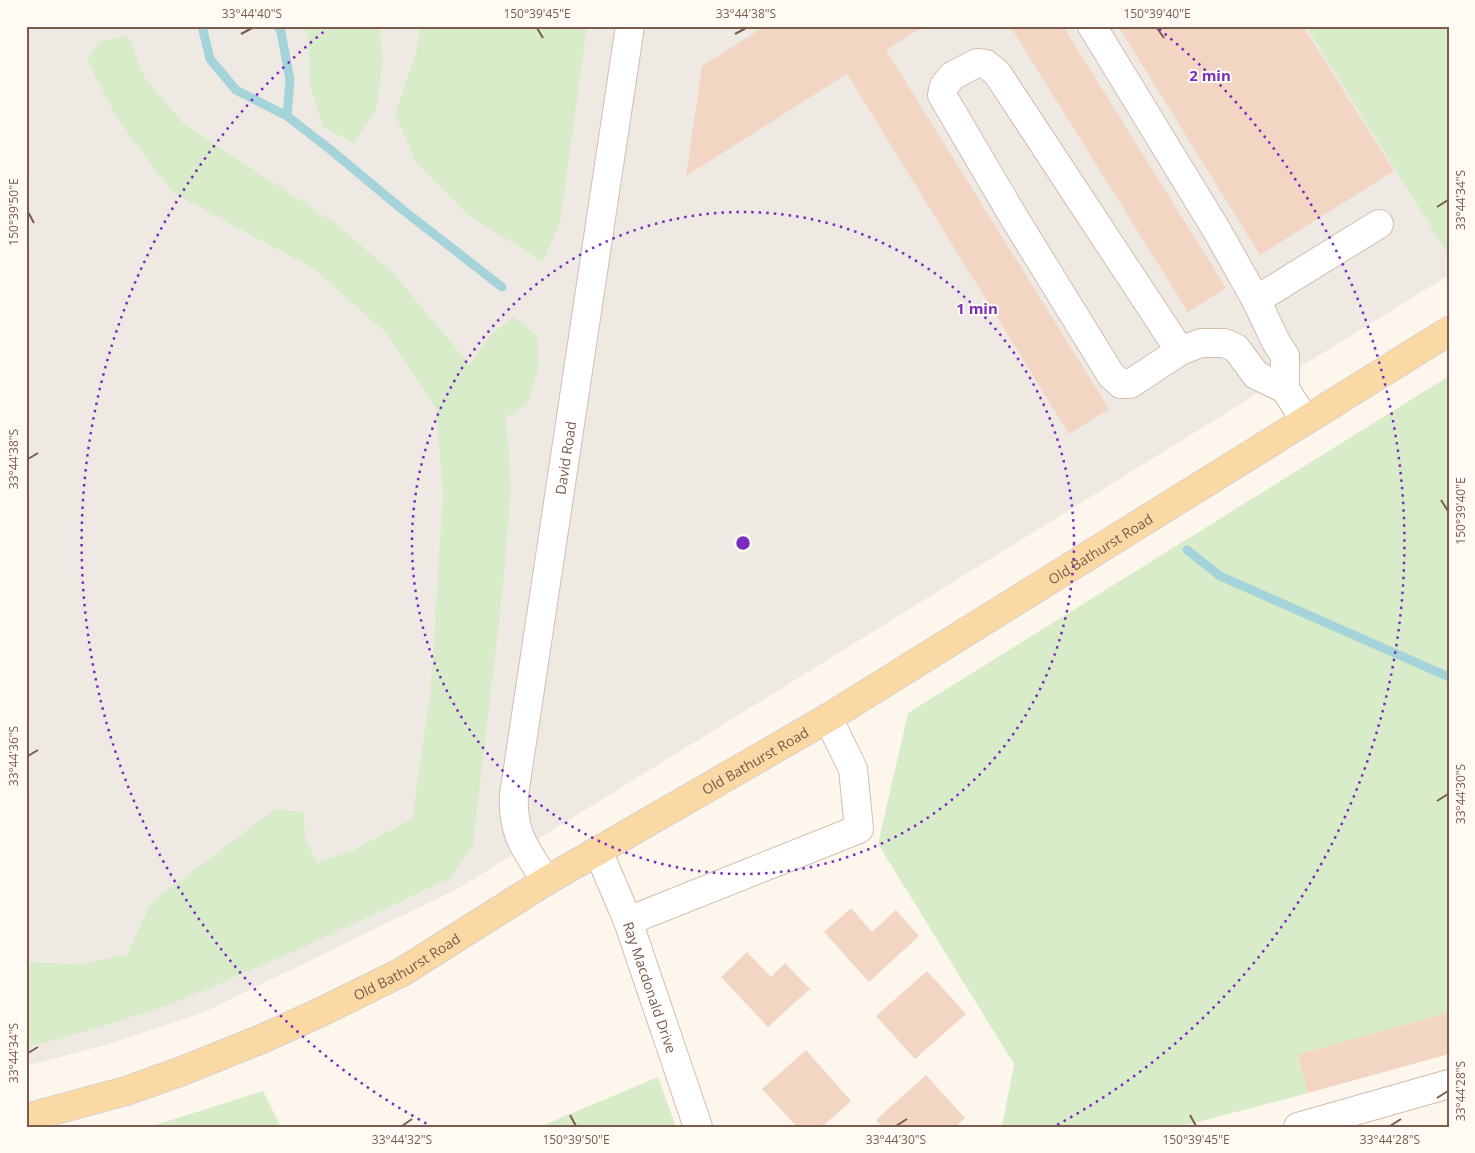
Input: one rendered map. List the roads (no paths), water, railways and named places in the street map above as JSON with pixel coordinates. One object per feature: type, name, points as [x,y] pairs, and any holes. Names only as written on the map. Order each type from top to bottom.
[{"type":"main road","name":"Old Bathurst Road","points":[[26,1118],[126,1091],[182,1071],[264,1038],[402,972],[546,881],[828,718],[1449,331]]},
{"type":"street","name":"David Road","points":[[546,881],[518,834],[513,813],[514,795],[630,26]]},
{"type":"street","points":[[1092,26],[1216,228],[1256,300],[1276,342],[1285,356],[1285,389]]},
{"type":"street","points":[[1180,352],[997,73],[986,64],[977,63],[952,76],[944,86],[942,96],[1111,375],[1120,384],[1130,384],[1180,352],[1201,343],[1224,342],[1236,348],[1256,375],[1285,389],[1306,420]]},
{"type":"street","points":[[1256,300],[1379,224]]},
{"type":"street","points":[[628,921],[859,829],[853,769],[828,718]]},
{"type":"street","name":"Ray Macdonald Drive","points":[[598,851],[628,921],[698,1127]]},
{"type":"street","points":[[1298,1127],[1449,1084]]},
{"type":"waterway","points":[[202,26],[210,59],[236,90],[287,116],[502,287]]},
{"type":"waterway","points":[[278,26],[281,32],[290,80],[287,116]]},
{"type":"waterway","points":[[1187,550],[1220,576],[1449,677]]}]
